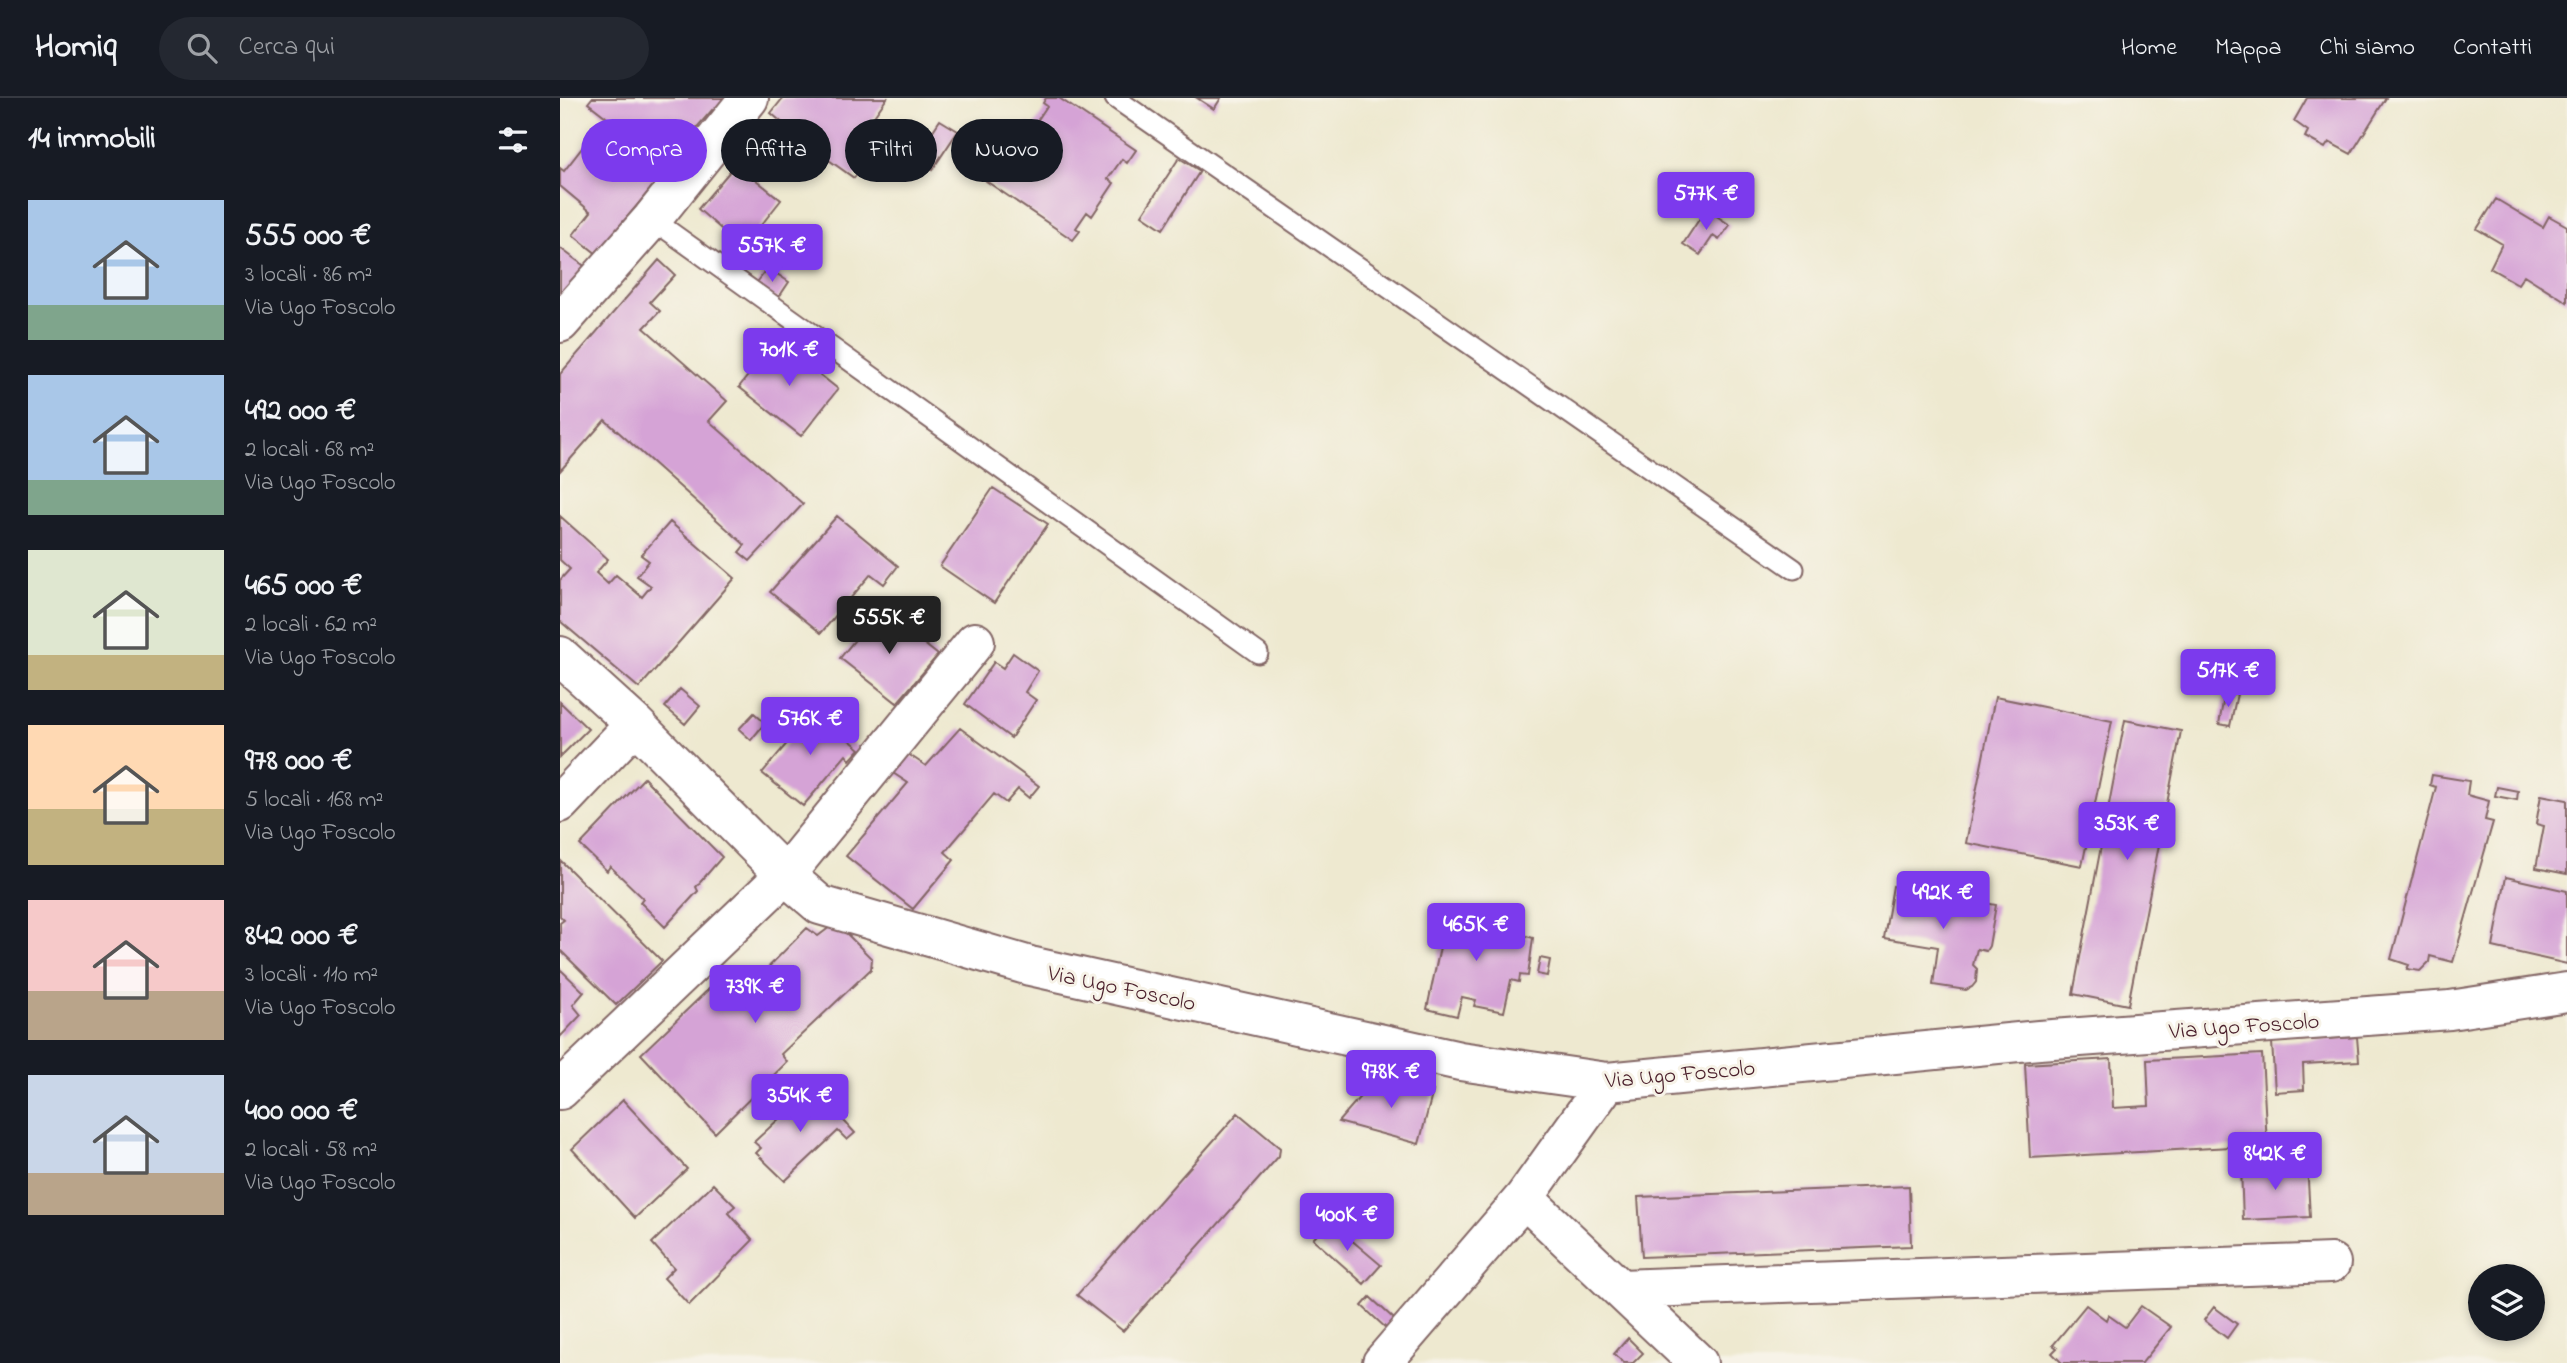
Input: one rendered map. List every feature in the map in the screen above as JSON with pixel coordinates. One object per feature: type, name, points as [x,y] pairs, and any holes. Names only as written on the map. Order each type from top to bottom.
[{"type":"street","points":[[560,323],[652,219],[749,98]]},
{"type":"street","points":[[560,1090],[785,875],[975,642]]},
{"type":"street","name":"Via Ugo Foscolo","points":[[560,656],[635,724],[785,875],[820,905],[1030,966],[1460,1061],[1607,1082],[2039,1040],[2450,1010],[2567,992]]},
{"type":"street","points":[[560,803],[635,724]]},
{"type":"street","points":[[1382,1363],[1524,1198],[1607,1082]]},
{"type":"street","points":[[1524,1198],[1698,1363]]},
{"type":"street","points":[[1620,1289],[2331,1263]]},
{"type":"lane","points":[[1115,98],[1794,569]]},
{"type":"lane","points":[[652,219],[1258,653]]},
{"type":"building","points":[[592,98],[734,98],[719,118],[712,110],[704,119],[604,119],[606,117],[588,103]]},
{"type":"building","points":[[783,98],[887,98],[872,119],[845,119],[845,172],[831,162],[831,119],[778,119],[771,113]]},
{"type":"building","points":[[1046,98],[1059,98],[1136,150],[1127,163],[1122,159],[1108,179],[1114,183],[1092,216],[1087,212],[1076,228],[1080,231],[1073,240],[987,182],[1063,182],[1063,119],[1038,119],[1047,106],[1043,103]]},
{"type":"building","points":[[1197,98],[1221,98],[1214,109]]},
{"type":"building","points":[[2307,98],[2386,98],[2351,154],[2329,142],[2325,148],[2305,137],[2308,131],[2294,121]]},
{"type":"building","points":[[940,120],[951,127],[951,142],[937,162],[937,125]]},
{"type":"building","points":[[581,149],[581,182],[656,182],[597,254],[573,235],[591,212],[560,186],[560,168],[564,171]]},
{"type":"building","points":[[1179,158],[1200,171],[1163,229],[1142,215]]},
{"type":"building","points":[[721,182],[758,182],[781,200],[743,248],[698,209]]},
{"type":"building","points":[[2496,199],[2543,227],[2549,216],[2567,226],[2567,302],[2524,275],[2518,284],[2490,268],[2502,244],[2477,229]]},
{"type":"building","points":[[1706,209],[1730,225],[1719,240],[1713,236],[1700,255],[1683,244]]},
{"type":"building","points":[[560,248],[587,268],[560,302]]},
{"type":"building","points":[[659,260],[675,275],[650,302],[660,311],[644,328],[727,401],[709,421],[803,504],[750,561],[739,552],[745,545],[605,420],[560,471],[560,374]]},
{"type":"building","points":[[768,268],[789,282],[777,300],[755,285]]},
{"type":"building","points":[[776,340],[838,389],[801,436],[739,387]]},
{"type":"building","points":[[993,488],[1048,524],[994,603],[940,566]]},
{"type":"building","points":[[560,516],[608,559],[596,573],[608,584],[616,575],[642,597],[651,586],[637,576],[649,561],[641,555],[670,522],[735,578],[639,688],[560,621],[560,580],[570,569],[560,560]]},
{"type":"building","points":[[837,516],[898,566],[884,584],[871,574],[821,633],[770,592]]},
{"type":"building","points":[[880,609],[938,655],[897,703],[840,658]]},
{"type":"building","points":[[1013,653],[1038,671],[1025,692],[1036,700],[1011,738],[965,704],[994,662],[1003,668]]},
{"type":"building","points":[[680,689],[700,706],[685,724],[665,707]]},
{"type":"building","points":[[2225,692],[2237,694],[2230,726],[2219,724]]},
{"type":"building","points":[[1995,697],[2112,721],[2082,866],[1966,843]]},
{"type":"building","points":[[560,702],[588,729],[560,757]]},
{"type":"building","points":[[816,709],[836,721],[834,727],[860,749],[850,760],[846,755],[803,806],[762,773]]},
{"type":"building","points":[[754,713],[765,723],[751,740],[739,729]]},
{"type":"building","points":[[2125,720],[2181,731],[2128,1005],[2073,994]]},
{"type":"building","points":[[960,728],[1039,786],[1029,798],[1018,789],[1006,803],[994,794],[945,852],[954,860],[913,909],[846,856],[908,783],[893,773],[908,754],[926,766]]},
{"type":"building","points":[[2432,775],[2469,781],[2467,795],[2489,801],[2485,820],[2493,822],[2453,962],[2430,956],[2429,962],[2420,971],[2407,969],[2409,965],[2391,959],[2436,787],[2430,785]]},
{"type":"building","points":[[644,778],[722,857],[696,887],[698,891],[665,927],[640,902],[643,898],[610,866],[607,871],[580,845]]},
{"type":"building","points":[[2497,787],[2518,791],[2517,800],[2495,796]]},
{"type":"building","points":[[2541,795],[2567,800],[2567,874],[2536,868],[2544,826],[2536,824]]},
{"type":"building","points":[[560,860],[662,961],[616,1005],[560,950],[560,923],[564,920],[560,916]]},
{"type":"building","points":[[2506,877],[2567,891],[2567,964],[2493,947]]},
{"type":"building","points":[[1893,886],[1996,905],[1989,946],[1986,951],[1977,949],[1973,965],[1977,969],[1976,982],[1972,987],[1966,990],[1933,985],[1938,947],[1884,938]]},
{"type":"building","points":[[1438,913],[1490,920],[1490,925],[1533,938],[1528,976],[1520,975],[1519,982],[1511,980],[1504,1012],[1474,1006],[1476,1000],[1462,997],[1457,1016],[1427,1009],[1440,947],[1432,944]]},
{"type":"building","points":[[830,927],[843,930],[872,959],[871,969],[781,1054],[787,1062],[715,1133],[641,1054],[712,986],[731,1005],[807,928],[818,936]]},
{"type":"building","points":[[1540,958],[1550,960],[1547,976],[1537,974]]},
{"type":"building","points":[[560,969],[584,992],[573,1005],[581,1015],[560,1037]]},
{"type":"building","points":[[2357,1037],[2359,1061],[2303,1064],[2304,1090],[2275,1092],[2272,1042]]},
{"type":"building","points":[[2262,1054],[2267,1145],[2030,1158],[2025,1064],[2111,1059],[2113,1108],[2149,1106],[2147,1060]]},
{"type":"building","points":[[1377,1077],[1433,1091],[1419,1144],[1338,1122]]},
{"type":"building","points":[[813,1087],[855,1133],[847,1140],[838,1131],[785,1181],[756,1153],[761,1148],[754,1142]]},
{"type":"building","points":[[623,1100],[687,1169],[635,1218],[572,1149]]},
{"type":"building","points":[[1238,1113],[1280,1148],[1279,1156],[1123,1331],[1077,1295]]},
{"type":"building","points":[[2307,1163],[2310,1217],[2243,1220],[2241,1167]]},
{"type":"building","points":[[713,1184],[735,1206],[728,1212],[753,1240],[689,1305],[664,1278],[674,1268],[652,1243]]},
{"type":"building","points":[[1909,1186],[1911,1246],[1642,1257],[1638,1197]]},
{"type":"building","points":[[1330,1222],[1381,1265],[1364,1284],[1313,1239]]},
{"type":"building","points":[[1370,1297],[1394,1319],[1387,1329],[1362,1306]]},
{"type":"building","points":[[2086,1305],[2106,1320],[2108,1315],[2125,1327],[2141,1306],[2171,1327],[2142,1363],[2062,1363],[2052,1353],[2057,1348],[2053,1345]]},
{"type":"building","points":[[2214,1307],[2237,1324],[2227,1338],[2204,1320]]},
{"type":"building","points":[[1628,1338],[1643,1353],[1633,1363],[1624,1363],[1614,1354]]}]
